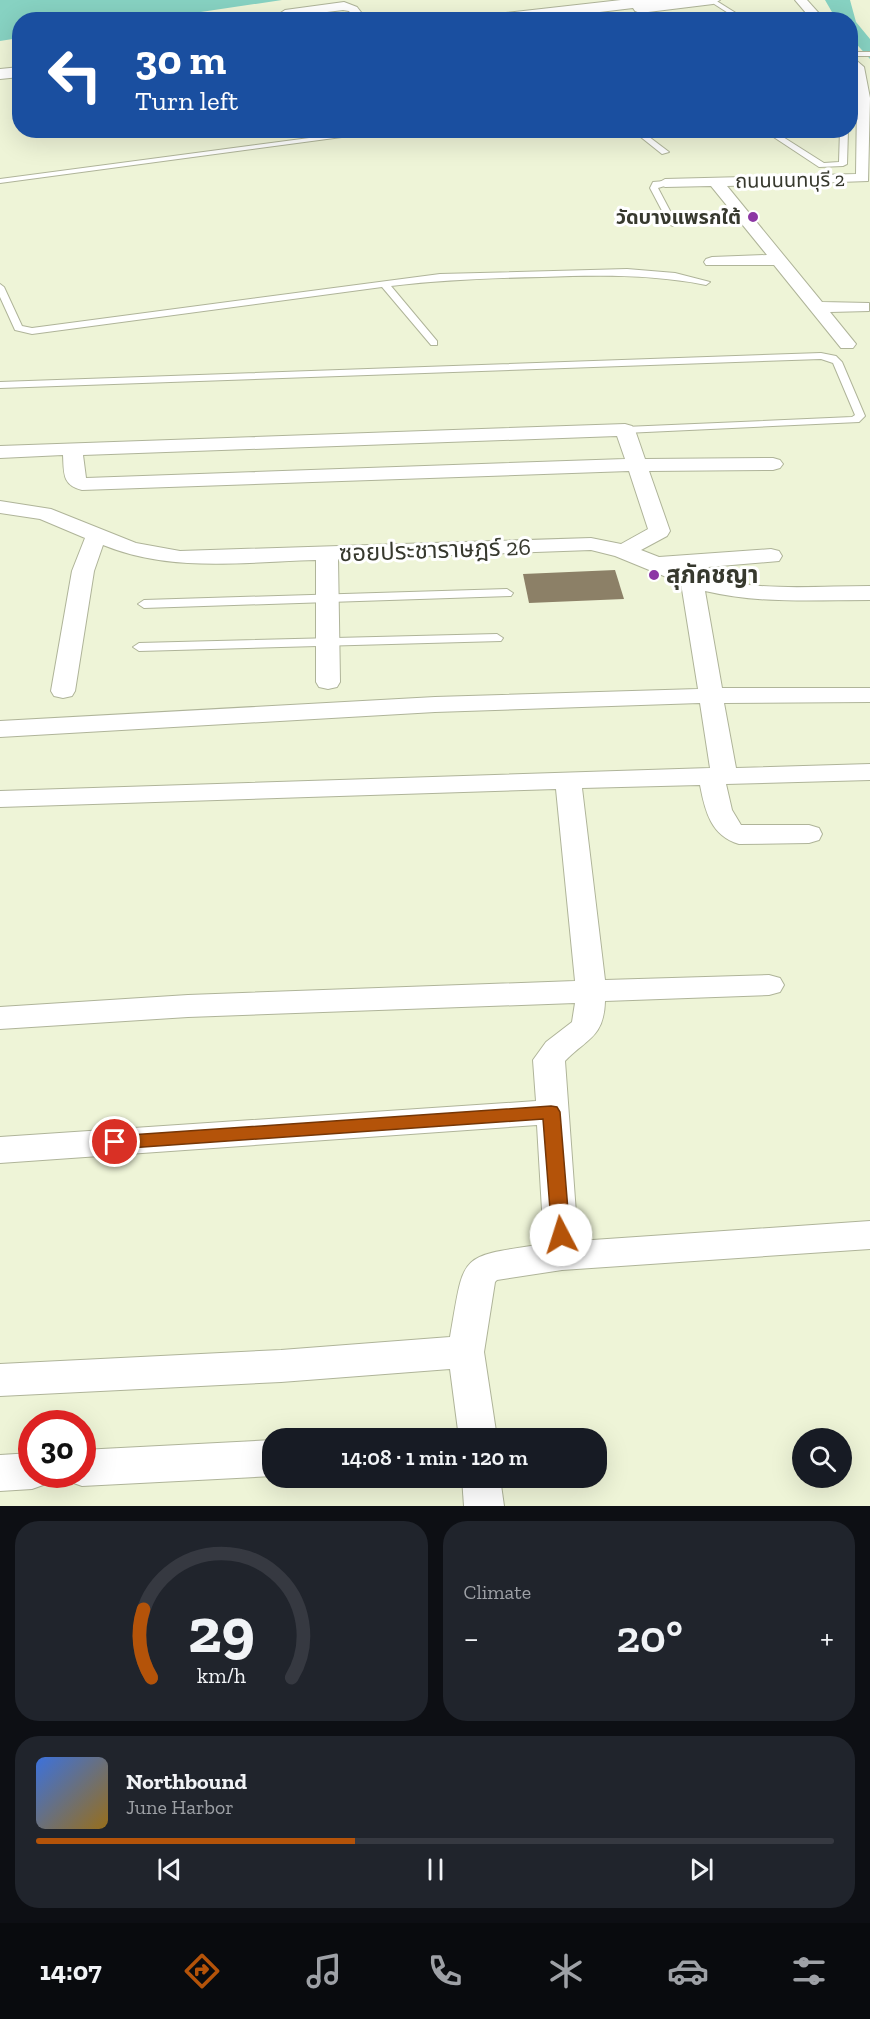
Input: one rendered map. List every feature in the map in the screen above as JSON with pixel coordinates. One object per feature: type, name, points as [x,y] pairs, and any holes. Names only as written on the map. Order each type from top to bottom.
[{"type":"main road","points":[[557,12],[660,0]]},
{"type":"main road","points":[[610,12],[712,0]]},
{"type":"street","points":[[801,0],[812,12]]},
{"type":"street","points":[[300,12],[344,6],[355,12]]},
{"type":"street","name":"ถนนนนทบุรี 2","points":[[665,183],[863,178],[867,102],[858,67]]},
{"type":"street","points":[[715,181],[847,344]]},
{"type":"street","points":[[712,262],[777,260]]},
{"type":"street","points":[[818,307],[864,308]]},
{"type":"street","points":[[0,452],[625,430],[659,531],[625,551]]},
{"type":"street","points":[[73,450],[75,480],[82,484],[638,465],[773,464]]},
{"type":"street","name":"ซอยประชาราษฎร์ 26","points":[[0,507],[44,513],[96,536],[139,551],[180,558],[591,544],[625,551],[692,580],[749,592],[870,592]]},
{"type":"street","points":[[63,691],[83,571],[96,536]]},
{"type":"street","points":[[327,554],[328,682]]},
{"type":"street","points":[[656,564],[771,555]]},
{"type":"street","points":[[692,580],[711,695],[723,825],[729,832],[739,835],[809,834]]},
{"type":"street","points":[[0,729],[531,700],[711,695],[870,695]]},
{"type":"street","points":[[0,799],[870,772]]},
{"type":"street","points":[[562,1256],[549,1060],[552,1053],[581,1031],[586,1024],[591,992],[568,780]]},
{"type":"street","points":[[0,1018],[188,1006],[770,985]]},
{"type":"street","points":[[0,1150],[551,1112]]},
{"type":"street","points":[[477,1428],[466,1352],[478,1276],[488,1267],[562,1256],[870,1235]]},
{"type":"street","points":[[0,1380],[281,1366],[466,1352]]},
{"type":"street","points":[[96,1467],[262,1459]]},
{"type":"street","points":[[0,1473],[18,1472]]},
{"type":"street","points":[[483,1488],[484,1506]]},
{"type":"lane","points":[[712,0],[731,12]]},
{"type":"lane","points":[[0,181],[330,138]]},
{"type":"lane","points":[[646,138],[665,152]]},
{"type":"lane","points":[[779,138],[822,165],[830,166],[843,164],[844,138]]},
{"type":"lane","points":[[665,183],[656,184],[654,188],[673,224]]},
{"type":"lane","points":[[1,291],[18,328],[32,331],[440,278],[627,272],[675,276],[706,282]]},
{"type":"lane","points":[[384,284],[434,343]]},
{"type":"lane","points":[[0,385],[821,356],[833,358],[837,362],[860,416],[855,420],[843,421],[625,430]]},
{"type":"lane","points":[[144,604],[507,592]]},
{"type":"lane","points":[[139,647],[496,638]]},
{"type":"water","points":[[0,0],[282,0],[201,12],[12,12],[12,39],[0,41]]},
{"type":"water","points":[[825,0],[850,0],[853,12],[832,12]]},
{"type":"water","points":[[858,24],[870,39],[870,59],[858,46]]},
{"type":"building","points":[[615,570],[624,599],[529,603],[523,574]]},
{"type":"place","name":"วัดบางแพรกใต้","points":[[753,217]]},
{"type":"place","name":"สุภัคชญา","points":[[654,575]]},
{"type":"route","points":[[115,1142],[551,1112],[561,1235]]}]
